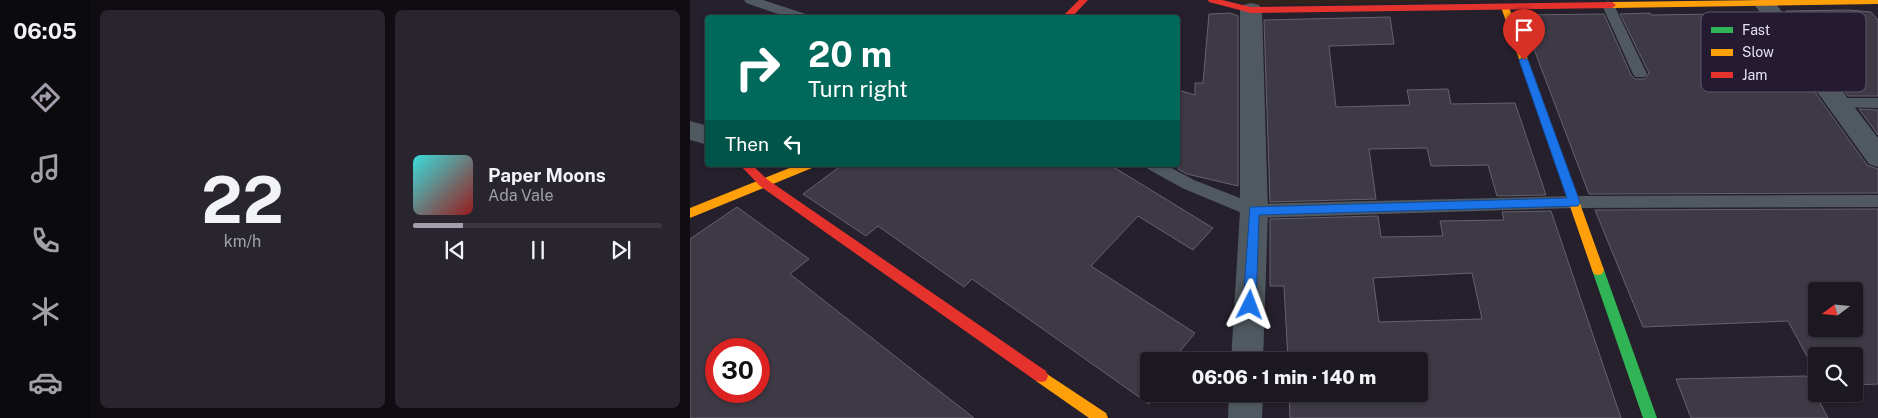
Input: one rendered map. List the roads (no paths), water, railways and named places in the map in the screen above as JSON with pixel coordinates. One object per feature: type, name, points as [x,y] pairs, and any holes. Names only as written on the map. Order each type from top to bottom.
[{"type":"street","points":[[1068,15],[1084,0]]},
{"type":"street","points":[[1212,0],[1252,10],[1763,1],[1876,3]]},
{"type":"street","points":[[1763,1],[1771,12]]},
{"type":"street","points":[[1505,6],[1650,418]]},
{"type":"street","points":[[1247,352],[1254,210],[1252,10]]},
{"type":"street","points":[[1831,92],[1878,157]]},
{"type":"street","points":[[690,130],[705,135]]},
{"type":"street","points":[[747,167],[764,183],[1101,418]]},
{"type":"street","points":[[690,213],[803,167]]},
{"type":"street","points":[[1245,418],[1246,402]]},
{"type":"lane","points":[[750,0],[795,15]]},
{"type":"lane","points":[[1608,5],[1640,74]]},
{"type":"lane","points":[[1839,103],[1878,103]]},
{"type":"lane","points":[[1157,167],[1188,184],[1254,210],[1574,202],[1878,201]]}]
